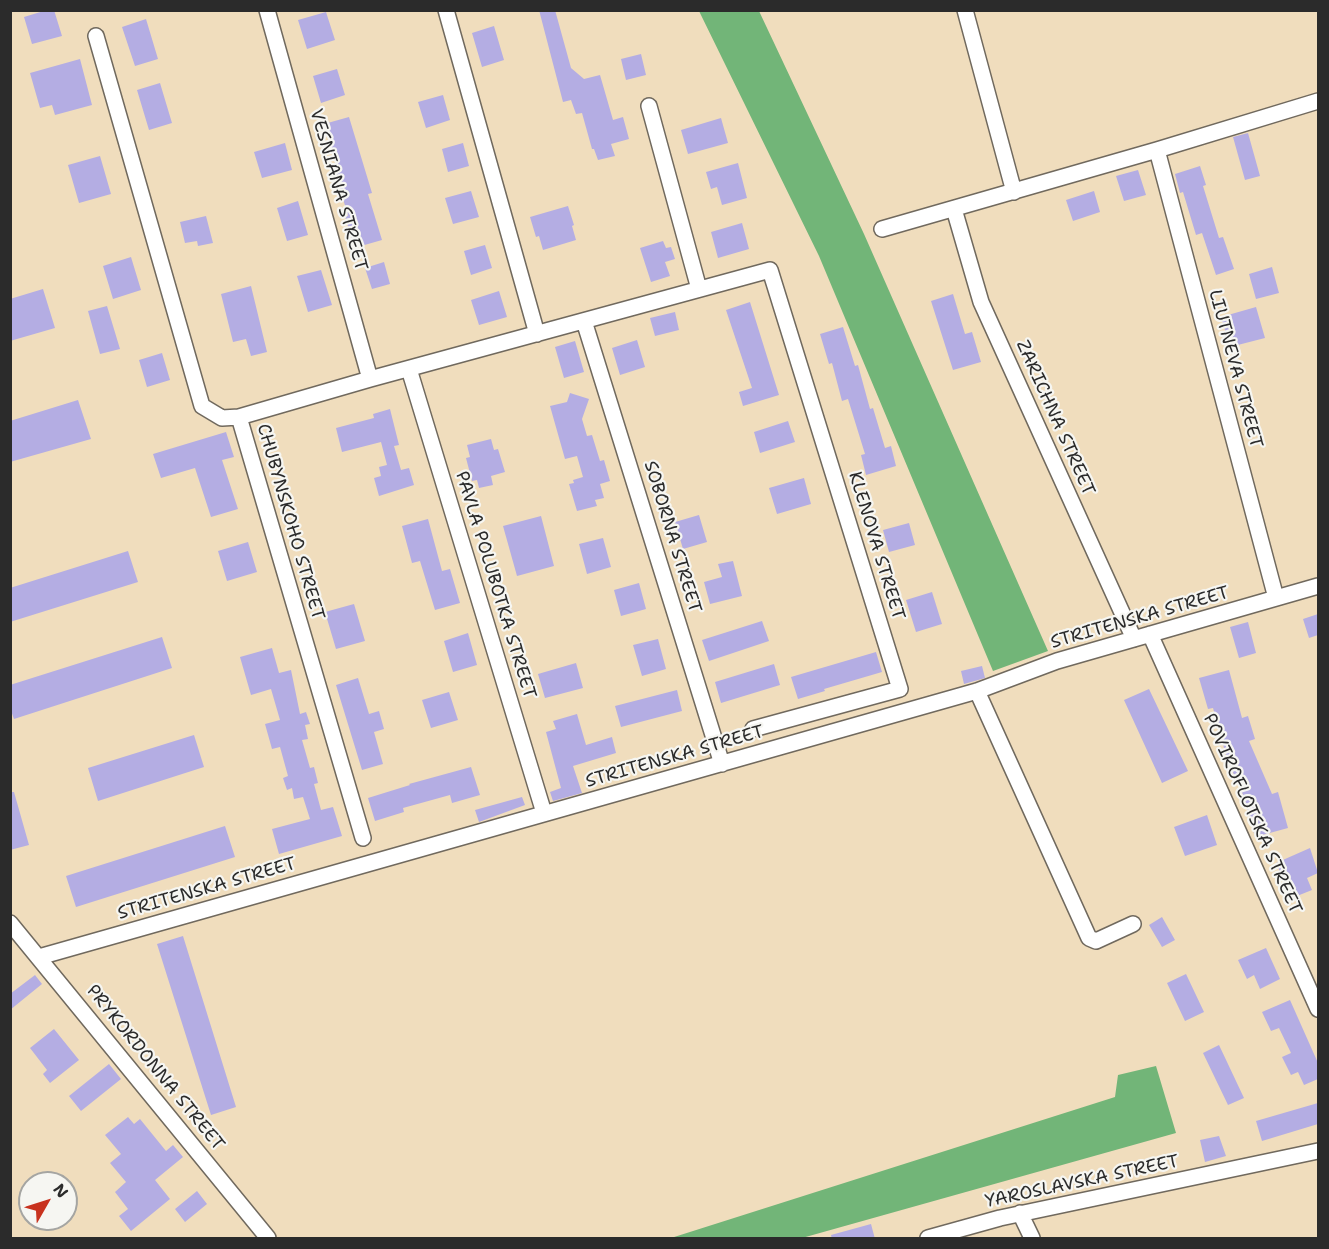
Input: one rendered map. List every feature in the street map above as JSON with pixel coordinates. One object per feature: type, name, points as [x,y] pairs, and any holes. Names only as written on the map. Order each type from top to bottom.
[{"type":"street","name":"VESNIANA STREET","points":[[267,10],[370,379]]},
{"type":"street","points":[[446,10],[537,334]]},
{"type":"street","points":[[965,10],[1014,192]]},
{"type":"street","name":"CHUBYNSKOHO STREET","points":[[96,36],[202,406],[222,418],[239,417],[363,838]]},
{"type":"street","points":[[882,229],[1318,101]]},
{"type":"street","points":[[239,417],[699,289],[649,106]]},
{"type":"street","name":"LIUTNEVA STREET","points":[[1157,150],[1276,598]]},
{"type":"street","name":"ZARICHNA STREET","points":[[954,209],[981,302],[1134,639]]},
{"type":"street","name":"KLENOVA STREET","points":[[699,289],[770,270],[900,689],[753,729]]},
{"type":"street","name":"SOBORNA STREET","points":[[584,321],[722,764]]},
{"type":"street","name":"PAVLA POLUBOTKA STREET","points":[[409,369],[544,813]]},
{"type":"street","name":"STRITENSKA STREET","points":[[39,957],[977,691],[1057,661],[1318,586]]},
{"type":"street","name":"POVIROFLOTSKA STREET","points":[[1150,634],[1318,1009]]},
{"type":"street","points":[[977,691],[1089,938],[1096,941],[1133,924]]},
{"type":"street","name":"PRYKORDONNA STREET","points":[[10,923],[268,1239]]},
{"type":"street","name":"YAROSLAVSKA STREET","points":[[928,1239],[1020,1213],[1318,1151]]},
{"type":"street","points":[[1020,1213],[1032,1239]]},
{"type":"green space","points":[[699,11],[759,11],[864,234],[1048,651],[993,671],[819,256]]},
{"type":"green space","points":[[1156,1066],[1176,1133],[802,1238],[671,1238],[1115,1097],[1118,1075]]},
{"type":"building","points":[[54,10],[62,36],[32,44],[24,17]]},
{"type":"building","points":[[539,10],[555,10],[571,68],[584,79],[600,75],[613,120],[623,117],[629,139],[611,144],[615,156],[598,160],[592,149],[582,113],[576,114],[571,100],[563,102]]},
{"type":"building","points":[[326,12],[335,40],[307,49],[298,20]]},
{"type":"building","points":[[146,19],[158,59],[135,66],[122,27]]},
{"type":"building","points":[[494,26],[504,60],[482,67],[472,33]]},
{"type":"building","points":[[641,54],[646,75],[626,80],[621,59]]},
{"type":"building","points":[[80,59],[92,105],[55,115],[52,105],[40,108],[30,73]]},
{"type":"building","points":[[337,69],[345,95],[321,103],[313,76]]},
{"type":"building","points":[[160,83],[172,123],[149,130],[137,90]]},
{"type":"building","points":[[443,95],[450,120],[426,128],[418,102]]},
{"type":"building","points":[[349,117],[372,193],[368,194],[382,240],[354,248],[345,216],[348,216],[335,171],[338,170],[324,124]]},
{"type":"building","points":[[721,118],[728,143],[688,154],[681,130]]},
{"type":"building","points":[[1248,133],[1260,176],[1245,180],[1233,137]]},
{"type":"building","points":[[285,143],[292,170],[262,178],[254,152]]},
{"type":"building","points":[[463,143],[469,166],[448,172],[442,149]]},
{"type":"building","points":[[100,156],[111,194],[79,203],[68,165]]},
{"type":"building","points":[[738,163],[747,198],[722,205],[717,187],[711,189],[706,172]]},
{"type":"building","points":[[1200,166],[1206,185],[1203,186],[1219,238],[1223,237],[1234,269],[1216,275],[1202,233],[1196,235],[1175,174]]},
{"type":"building","points":[[1138,170],[1146,195],[1124,201],[1116,176]]},
{"type":"building","points":[[471,191],[479,217],[453,224],[445,198]]},
{"type":"building","points":[[1094,191],[1100,212],[1073,221],[1066,200]]},
{"type":"building","points":[[298,201],[308,235],[287,241],[277,208]]},
{"type":"building","points":[[568,206],[576,240],[543,250],[530,217]]},
{"type":"building","points":[[206,216],[213,243],[198,246],[197,241],[185,243],[180,222]]},
{"type":"building","points":[[742,223],[749,249],[718,258],[711,232]]},
{"type":"building","points":[[663,241],[666,248],[671,247],[675,259],[665,262],[670,276],[651,282],[640,248]]},
{"type":"building","points":[[485,245],[492,268],[471,275],[464,251]]},
{"type":"building","points":[[131,257],[141,290],[113,299],[103,266]]},
{"type":"building","points":[[384,262],[390,284],[372,289],[365,268]]},
{"type":"building","points":[[1272,267],[1279,293],[1256,299],[1249,274]]},
{"type":"building","points":[[321,270],[332,305],[308,312],[297,276]]},
{"type":"building","points":[[251,286],[267,352],[251,356],[246,339],[233,342],[221,294]]},
{"type":"building","points":[[43,289],[55,328],[10,341],[10,299]]},
{"type":"building","points":[[499,291],[507,317],[479,325],[471,300]]},
{"type":"building","points":[[953,294],[965,334],[972,332],[981,362],[953,370],[931,301]]},
{"type":"building","points":[[750,302],[779,395],[743,406],[739,392],[752,388],[726,310]]},
{"type":"building","points":[[107,306],[120,349],[100,354],[88,311]]},
{"type":"building","points":[[1256,307],[1265,338],[1230,347],[1221,317]]},
{"type":"building","points":[[675,312],[679,330],[655,336],[650,318]]},
{"type":"building","points":[[843,327],[855,366],[858,365],[870,409],[873,408],[885,448],[891,446],[896,466],[866,475],[861,455],[865,454],[848,399],[842,401],[832,363],[829,364],[820,334]]},
{"type":"building","points":[[637,340],[645,367],[620,375],[612,348]]},
{"type":"building","points":[[575,341],[584,372],[564,378],[555,347]]},
{"type":"building","points":[[162,353],[170,380],[147,387],[139,360]]},
{"type":"building","points":[[570,393],[589,399],[582,419],[587,436],[592,435],[600,461],[604,460],[610,481],[600,484],[604,498],[595,500],[597,506],[577,511],[569,484],[583,477],[577,456],[565,459],[550,406],[567,402]]},
{"type":"building","points":[[78,400],[91,439],[10,462],[10,421]]},
{"type":"building","points":[[390,409],[399,445],[394,446],[401,470],[409,468],[414,485],[379,496],[374,478],[381,476],[379,467],[387,465],[381,442],[342,452],[336,428],[374,418],[373,414]]},
{"type":"building","points":[[788,421],[795,442],[760,453],[754,432]]},
{"type":"building","points":[[226,432],[234,457],[222,460],[238,509],[211,517],[195,468],[161,478],[153,454]]},
{"type":"building","points":[[491,439],[494,450],[498,449],[505,472],[491,476],[493,485],[479,488],[477,480],[472,481],[466,458],[470,457],[467,445]]},
{"type":"building","points":[[804,478],[811,504],[777,514],[769,488]]},
{"type":"building","points":[[699,515],[707,542],[683,549],[675,522]]},
{"type":"building","points":[[541,516],[554,566],[517,576],[503,526]]},
{"type":"building","points":[[428,519],[442,571],[450,569],[460,603],[435,610],[420,561],[412,563],[402,526]]},
{"type":"building","points":[[909,523],[915,545],[889,552],[883,530]]},
{"type":"building","points":[[603,538],[611,567],[587,574],[579,544]]},
{"type":"building","points":[[248,542],[257,572],[227,581],[218,551]]},
{"type":"building","points":[[128,551],[138,582],[10,622],[10,588]]},
{"type":"building","points":[[733,561],[742,596],[710,604],[704,582],[722,577],[718,564]]},
{"type":"building","points":[[639,583],[646,609],[621,616],[614,590]]},
{"type":"building","points":[[932,592],[942,624],[916,632],[906,600]]},
{"type":"building","points":[[354,604],[365,641],[336,649],[325,612]]},
{"type":"building","points":[[1318,614],[1318,635],[1309,638],[1303,619]]},
{"type":"building","points":[[762,621],[769,641],[709,661],[702,640]]},
{"type":"building","points":[[1248,622],[1256,653],[1239,658],[1230,627]]},
{"type":"building","points":[[468,633],[477,665],[453,672],[444,641]]},
{"type":"building","points":[[162,637],[172,668],[14,719],[10,708],[10,685]]},
{"type":"building","points":[[658,639],[666,669],[642,676],[633,645]]},
{"type":"building","points":[[272,648],[279,673],[291,670],[300,714],[306,712],[310,724],[305,725],[308,739],[302,740],[310,768],[314,767],[318,783],[314,784],[321,810],[333,807],[342,836],[279,854],[272,829],[310,819],[303,797],[294,799],[292,788],[287,790],[283,778],[288,776],[280,747],[272,749],[265,724],[280,720],[271,689],[251,695],[240,657]]},
{"type":"building","points":[[876,652],[882,672],[798,699],[791,677]]},
{"type":"building","points":[[576,663],[583,688],[545,698],[538,674]]},
{"type":"building","points":[[774,664],[780,685],[721,703],[715,682]]},
{"type":"building","points":[[982,666],[985,678],[964,684],[961,671]]},
{"type":"building","points":[[1229,670],[1242,718],[1248,716],[1255,739],[1249,741],[1272,794],[1278,792],[1288,828],[1255,837],[1244,797],[1227,759],[1213,708],[1208,709],[1199,678]]},
{"type":"building","points":[[358,678],[369,714],[379,711],[384,729],[374,732],[383,764],[362,770],[336,685]]},
{"type":"building","points":[[1149,689],[1188,771],[1162,783],[1124,700]]},
{"type":"building","points":[[677,690],[682,711],[621,727],[615,706]]},
{"type":"building","points":[[449,692],[458,720],[431,728],[422,700]]},
{"type":"building","points":[[577,714],[586,745],[612,737],[616,753],[573,766],[582,793],[553,801],[550,792],[561,788],[546,732],[556,729],[553,721]]},
{"type":"building","points":[[194,735],[204,767],[98,801],[88,768]]},
{"type":"building","points":[[471,767],[480,795],[452,803],[450,795],[403,808],[404,812],[375,821],[368,798]]},
{"type":"building","points":[[10,792],[14,792],[29,845],[10,850]]},
{"type":"building","points":[[522,797],[525,805],[479,822],[475,810]]},
{"type":"building","points":[[1207,815],[1217,845],[1185,856],[1174,827]]},
{"type":"building","points":[[225,826],[235,857],[76,907],[66,876]]},
{"type":"building","points":[[1310,848],[1318,873],[1307,878],[1312,890],[1292,898],[1276,863]]},
{"type":"building","points":[[1162,917],[1175,940],[1162,947],[1149,925]]},
{"type":"building","points":[[183,936],[236,1107],[211,1115],[157,944]]},
{"type":"building","points":[[1266,948],[1280,979],[1260,989],[1254,975],[1247,979],[1238,960]]},
{"type":"building","points":[[1186,974],[1204,1012],[1185,1021],[1167,983]]},
{"type":"building","points":[[35,975],[42,984],[10,1010],[10,994]]},
{"type":"building","points":[[1290,1000],[1318,1063],[1318,1079],[1304,1085],[1298,1072],[1291,1075],[1282,1057],[1291,1053],[1279,1028],[1271,1031],[1262,1012]]},
{"type":"building","points":[[54,1029],[79,1060],[50,1083],[43,1074],[47,1070],[30,1048]]},
{"type":"building","points":[[1219,1045],[1244,1098],[1228,1105],[1203,1053]]},
{"type":"building","points":[[109,1064],[121,1079],[81,1111],[69,1096]]},
{"type":"building","points":[[1318,1103],[1318,1124],[1262,1141],[1256,1121]]},
{"type":"building","points":[[128,1117],[134,1124],[140,1119],[166,1151],[173,1145],[183,1157],[155,1180],[170,1199],[131,1231],[119,1216],[128,1209],[115,1192],[126,1182],[110,1163],[121,1154],[105,1135]]},
{"type":"building","points":[[1219,1136],[1226,1156],[1205,1162],[1200,1140]]},
{"type":"building","points":[[197,1191],[207,1204],[185,1222],[175,1209]]},
{"type":"building","points":[[871,1224],[875,1239],[832,1239],[831,1235]]}]
